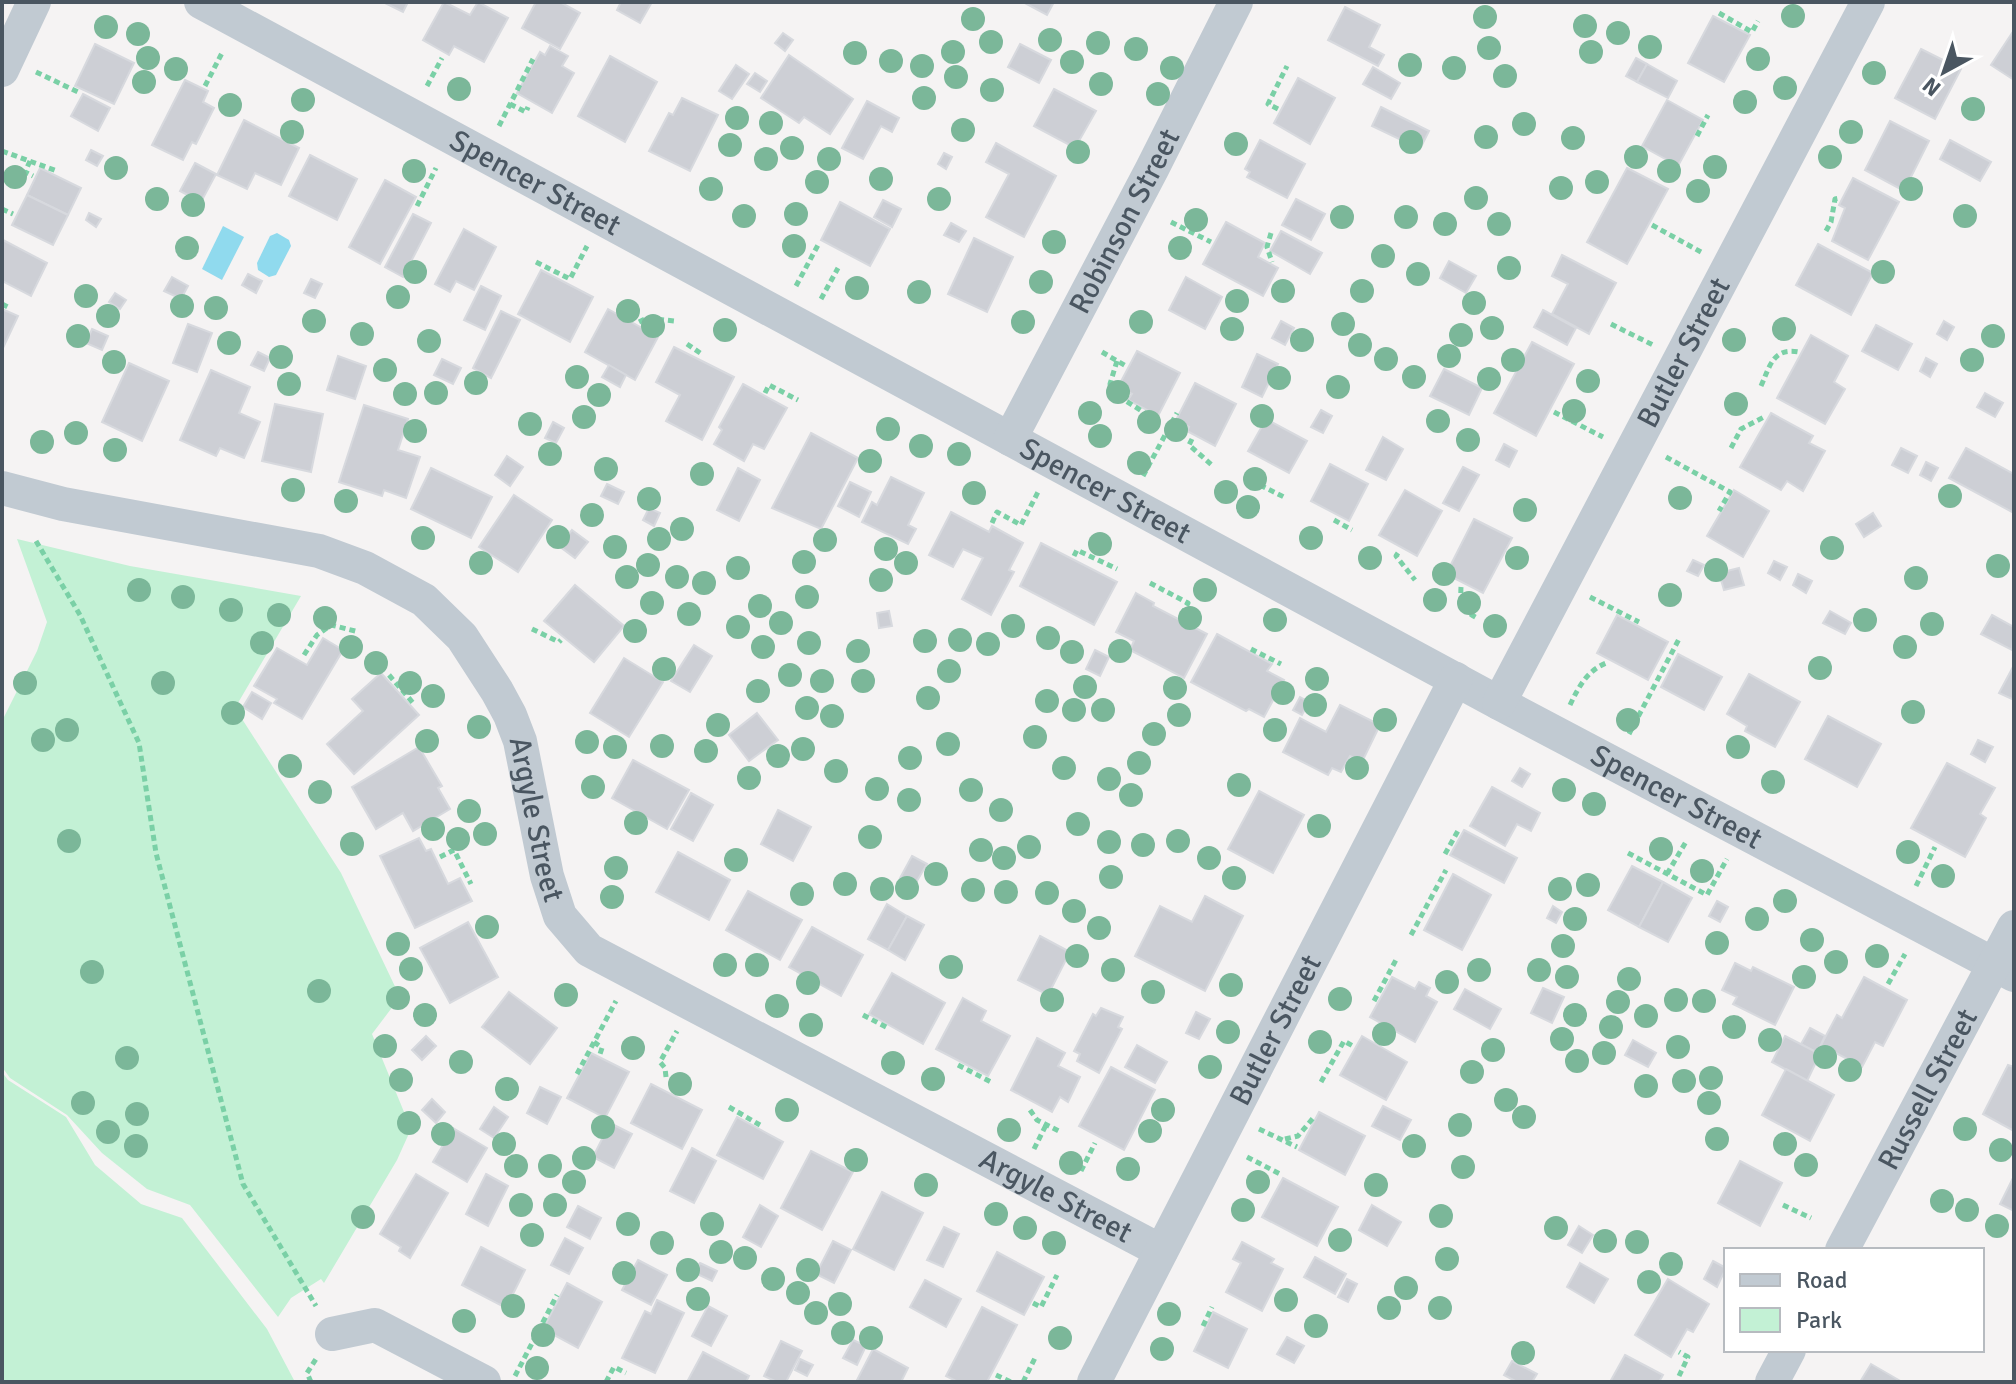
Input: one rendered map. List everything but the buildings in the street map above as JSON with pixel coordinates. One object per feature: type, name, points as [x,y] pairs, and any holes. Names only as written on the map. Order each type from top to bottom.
[{"type":"street","points":[[2,70],[34,2]]},
{"type":"street","name":"Spencer Street","points":[[201,2],[1499,703],[2004,970]]},
{"type":"street","name":"Robinson Street","points":[[1010,439],[1236,2]]},
{"type":"street","name":"Butler Street","points":[[1499,703],[1643,452],[1680,359],[1868,2]]},
{"type":"street","name":"Argyle Street","points":[[2,488],[63,504],[319,551],[365,568],[424,600],[462,637],[510,715],[520,741],[547,876],[560,916],[589,950],[1161,1251]]},
{"type":"street","name":"Butler Street","points":[[1094,1382],[1456,679]]},
{"type":"street","name":"Russell Street","points":[[1843,1248],[2004,970],[2014,927]]},
{"type":"street","points":[[332,1334],[375,1325],[484,1382]]},
{"type":"street","points":[[1772,1382],[1788,1352]]},
{"type":"path","points":[[1719,13],[1752,32],[1758,21]]},
{"type":"path","points":[[205,86],[227,42]]},
{"type":"path","points":[[423,92],[442,58]]},
{"type":"path","points":[[496,131],[533,59]]},
{"type":"path","points":[[1278,109],[1268,104],[1287,66]]},
{"type":"path","points":[[36,72],[78,92]]},
{"type":"path","points":[[510,104],[526,112],[528,107]]},
{"type":"path","points":[[1697,136],[1708,115]]},
{"type":"path","points":[[2,151],[57,171]]},
{"type":"path","points":[[417,206],[442,157]]},
{"type":"path","points":[[30,161],[25,172],[33,176]]},
{"type":"path","points":[[1826,231],[1835,199],[1840,198]]},
{"type":"path","points":[[2,209],[13,214]]},
{"type":"path","points":[[1171,222],[1211,242]]},
{"type":"path","points":[[1652,225],[1728,267]]},
{"type":"path","points":[[1271,233],[1267,247],[1272,262]]},
{"type":"path","points":[[536,262],[570,279],[591,238]]},
{"type":"path","points":[[794,291],[818,245]]},
{"type":"path","points":[[818,304],[838,268]]},
{"type":"path","points":[[2,304],[10,308]]},
{"type":"path","points":[[639,322],[647,318],[674,321]]},
{"type":"path","points":[[1611,324],[1680,359]]},
{"type":"path","points":[[687,344],[703,355]]},
{"type":"path","points":[[1102,352],[1126,366]]},
{"type":"path","points":[[1761,386],[1780,353],[1799,352]]},
{"type":"path","points":[[1117,361],[1110,384],[1112,392],[1120,400],[1151,417]]},
{"type":"path","points":[[765,393],[769,385],[798,400]]},
{"type":"path","points":[[1554,412],[1730,492],[1719,511]]},
{"type":"path","points":[[1142,479],[1177,413]]},
{"type":"path","points":[[1731,448],[1741,429],[1764,417]]},
{"type":"path","points":[[1192,439],[1189,445],[1213,466]]},
{"type":"path","points":[[992,523],[997,512],[1021,525],[1044,481]]},
{"type":"path","points":[[1260,485],[1286,498]]},
{"type":"path","points":[[1334,520],[1352,530]]},
{"type":"path","points":[[36,541],[80,615],[139,743],[156,853],[243,1184],[332,1334]]},
{"type":"path","points":[[1074,556],[1077,550],[1117,569]]},
{"type":"path","points":[[1398,553],[1396,556],[1415,580]]},
{"type":"path","points":[[1150,583],[1188,603],[1181,616]]},
{"type":"path","points":[[1461,587],[1460,601],[1464,610],[1479,619]]},
{"type":"path","points":[[1581,593],[1639,622]]},
{"type":"path","points":[[304,655],[317,635],[331,625],[359,632]]},
{"type":"path","points":[[532,629],[559,642],[561,640]]},
{"type":"path","points":[[1626,740],[1679,639]]},
{"type":"path","points":[[1251,649],[1281,664]]},
{"type":"path","points":[[1568,709],[1586,677],[1598,666],[1609,662]]},
{"type":"path","points":[[389,675],[414,704]]},
{"type":"path","points":[[1445,854],[1459,829]]},
{"type":"path","points":[[1667,874],[1692,830]]},
{"type":"path","points":[[1911,895],[1935,847]]},
{"type":"path","points":[[440,857],[454,850],[471,884]]},
{"type":"path","points":[[1628,853],[1707,895],[1731,851]]},
{"type":"path","points":[[1411,935],[1446,870]]},
{"type":"path","points":[[1888,984],[1908,948]]},
{"type":"path","points":[[1374,1001],[1397,958]]},
{"type":"path","points":[[577,1074],[620,994]]},
{"type":"path","points":[[863,1015],[888,1028]]},
{"type":"path","points":[[666,1077],[665,1068],[660,1062],[680,1026]]},
{"type":"path","points":[[1321,1082],[1344,1041],[1353,1046]]},
{"type":"path","points":[[594,1042],[602,1048],[600,1054]]},
{"type":"path","points":[[958,1065],[993,1083]]},
{"type":"path","points":[[729,1107],[760,1125]]},
{"type":"path","points":[[1030,1110],[1037,1120],[1059,1131]]},
{"type":"path","points":[[1280,1139],[1298,1136],[1314,1117]]},
{"type":"path","points":[[1031,1154],[1046,1125]]},
{"type":"path","points":[[1251,1125],[1297,1147]]},
{"type":"path","points":[[1077,1179],[1095,1143]]},
{"type":"path","points":[[1237,1152],[1282,1175]]},
{"type":"path","points":[[1783,1205],[1811,1218]]},
{"type":"path","points":[[1033,1303],[1041,1307],[1057,1275]]},
{"type":"path","points":[[512,1382],[557,1295]]},
{"type":"path","points":[[1203,1326],[1212,1307]]},
{"type":"path","points":[[1679,1352],[1688,1357],[1679,1376]]},
{"type":"path","points":[[1023,1382],[1036,1356]]},
{"type":"path","points":[[606,1382],[614,1367],[626,1373]]},
{"type":"path","points":[[307,1373],[311,1382]]},
{"type":"path","points":[[996,1375],[1011,1382]]},
{"type":"green space","points":[[17,539],[130,566],[301,596],[235,708],[341,873],[400,997],[372,1034],[411,1129],[397,1160],[324,1283],[321,1279],[291,1298],[278,1317],[190,1205],[147,1189],[102,1153],[67,1115],[10,1078],[2,1067],[2,721],[37,651],[47,622]]},
{"type":"green space","points":[[2,1072],[8,1080],[66,1117],[95,1165],[141,1204],[182,1218],[267,1329],[295,1382],[2,1382]]},
{"type":"water","points":[[223,226],[244,237],[222,280],[202,269]]},
{"type":"water","points":[[277,233],[289,240],[291,246],[276,275],[269,277],[258,270],[257,263],[270,236]]}]
